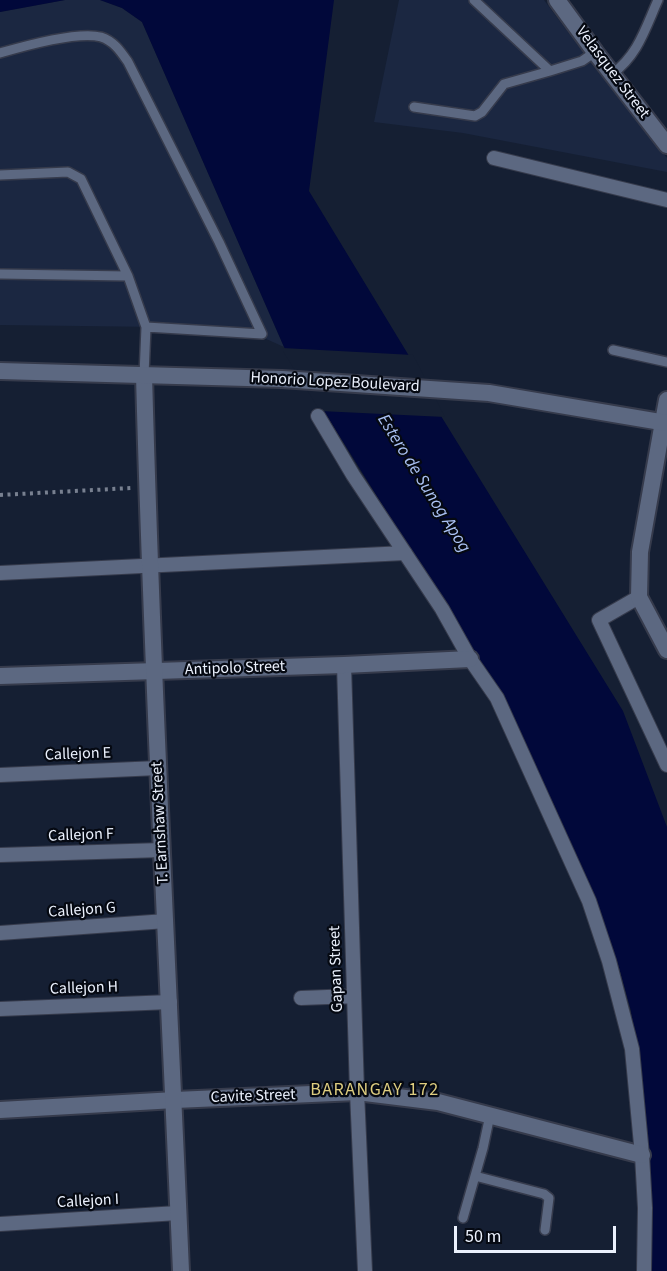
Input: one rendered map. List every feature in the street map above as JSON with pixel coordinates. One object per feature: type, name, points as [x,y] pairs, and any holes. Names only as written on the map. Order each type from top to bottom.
[{"type":"street","name":"Velasquez Street","points":[[558,0],[667,145]]},
{"type":"street","points":[[494,158],[667,200]]},
{"type":"street","name":"Honorio Lopez Boulevard","points":[[0,371],[282,379],[489,393],[665,423]]},
{"type":"street","name":"T. Earnshaw Street","points":[[144,375],[153,671],[175,1100],[181,1271]]},
{"type":"street","points":[[667,400],[665,423],[640,552],[639,597],[667,650]]},
{"type":"street","points":[[318,416],[353,475],[442,609],[470,659],[497,698],[589,902],[609,961],[632,1049],[645,1208],[644,1271]]},
{"type":"street","points":[[0,573],[405,553]]},
{"type":"street","points":[[639,597],[599,620],[667,765]]},
{"type":"street","name":"Antipolo Street","points":[[0,676],[470,659]]},
{"type":"street","name":"Gapan Street","points":[[344,665],[365,1271]]},
{"type":"street","name":"Callejon E","points":[[0,775],[158,768]]},
{"type":"street","name":"Callejon F","points":[[0,855],[162,850]]},
{"type":"street","name":"Callejon G","points":[[0,933],[166,921]]},
{"type":"street","points":[[302,998],[354,996]]},
{"type":"street","name":"Callejon H","points":[[0,1009],[170,1002]]},
{"type":"street","name":"Cavite Street","points":[[0,1110],[357,1092],[438,1102],[642,1155]]},
{"type":"street","name":"Callejon I","points":[[0,1224],[178,1213]]},
{"type":"lane","points":[[474,0],[550,71]]},
{"type":"lane","points":[[612,74],[625,65],[636,50],[658,0]]},
{"type":"lane","points":[[0,53],[25,46],[87,36],[103,38],[118,47],[128,62],[219,242],[262,334],[146,327]]},
{"type":"lane","points":[[414,107],[476,116],[482,112],[504,84],[582,61],[595,52]]},
{"type":"lane","points":[[0,175],[68,172],[81,179],[128,276],[146,327],[144,375]]},
{"type":"lane","points":[[0,274],[128,276]]},
{"type":"lane","points":[[613,350],[667,362]]},
{"type":"lane","points":[[463,1218],[490,1115]]},
{"type":"lane","points":[[475,1176],[544,1194],[549,1198],[545,1230]]},
{"type":"path","points":[[0,495],[128,488]]},
{"type":"shaded area","points":[[65,0],[100,0],[122,8],[142,22],[284,347],[242,328],[0,325],[0,12]]},
{"type":"shaded area","points":[[399,0],[544,0],[667,158],[667,172],[463,133],[374,122]]},
{"type":"water","points":[[0,0],[65,0],[0,12]]},
{"type":"water","name":"Estero de Sunog Apog","points":[[100,0],[334,0],[309,191],[420,374],[441,416],[623,711],[667,827],[667,1271],[652,1271],[645,1140],[631,1011],[601,916],[554,805],[497,689],[284,347],[142,22],[122,8]]},
{"type":"pier","points":[[283,348],[413,355],[445,417],[320,411]]},
{"type":"district","name":"BARANGAY 172","points":[[375,1091]]}]
